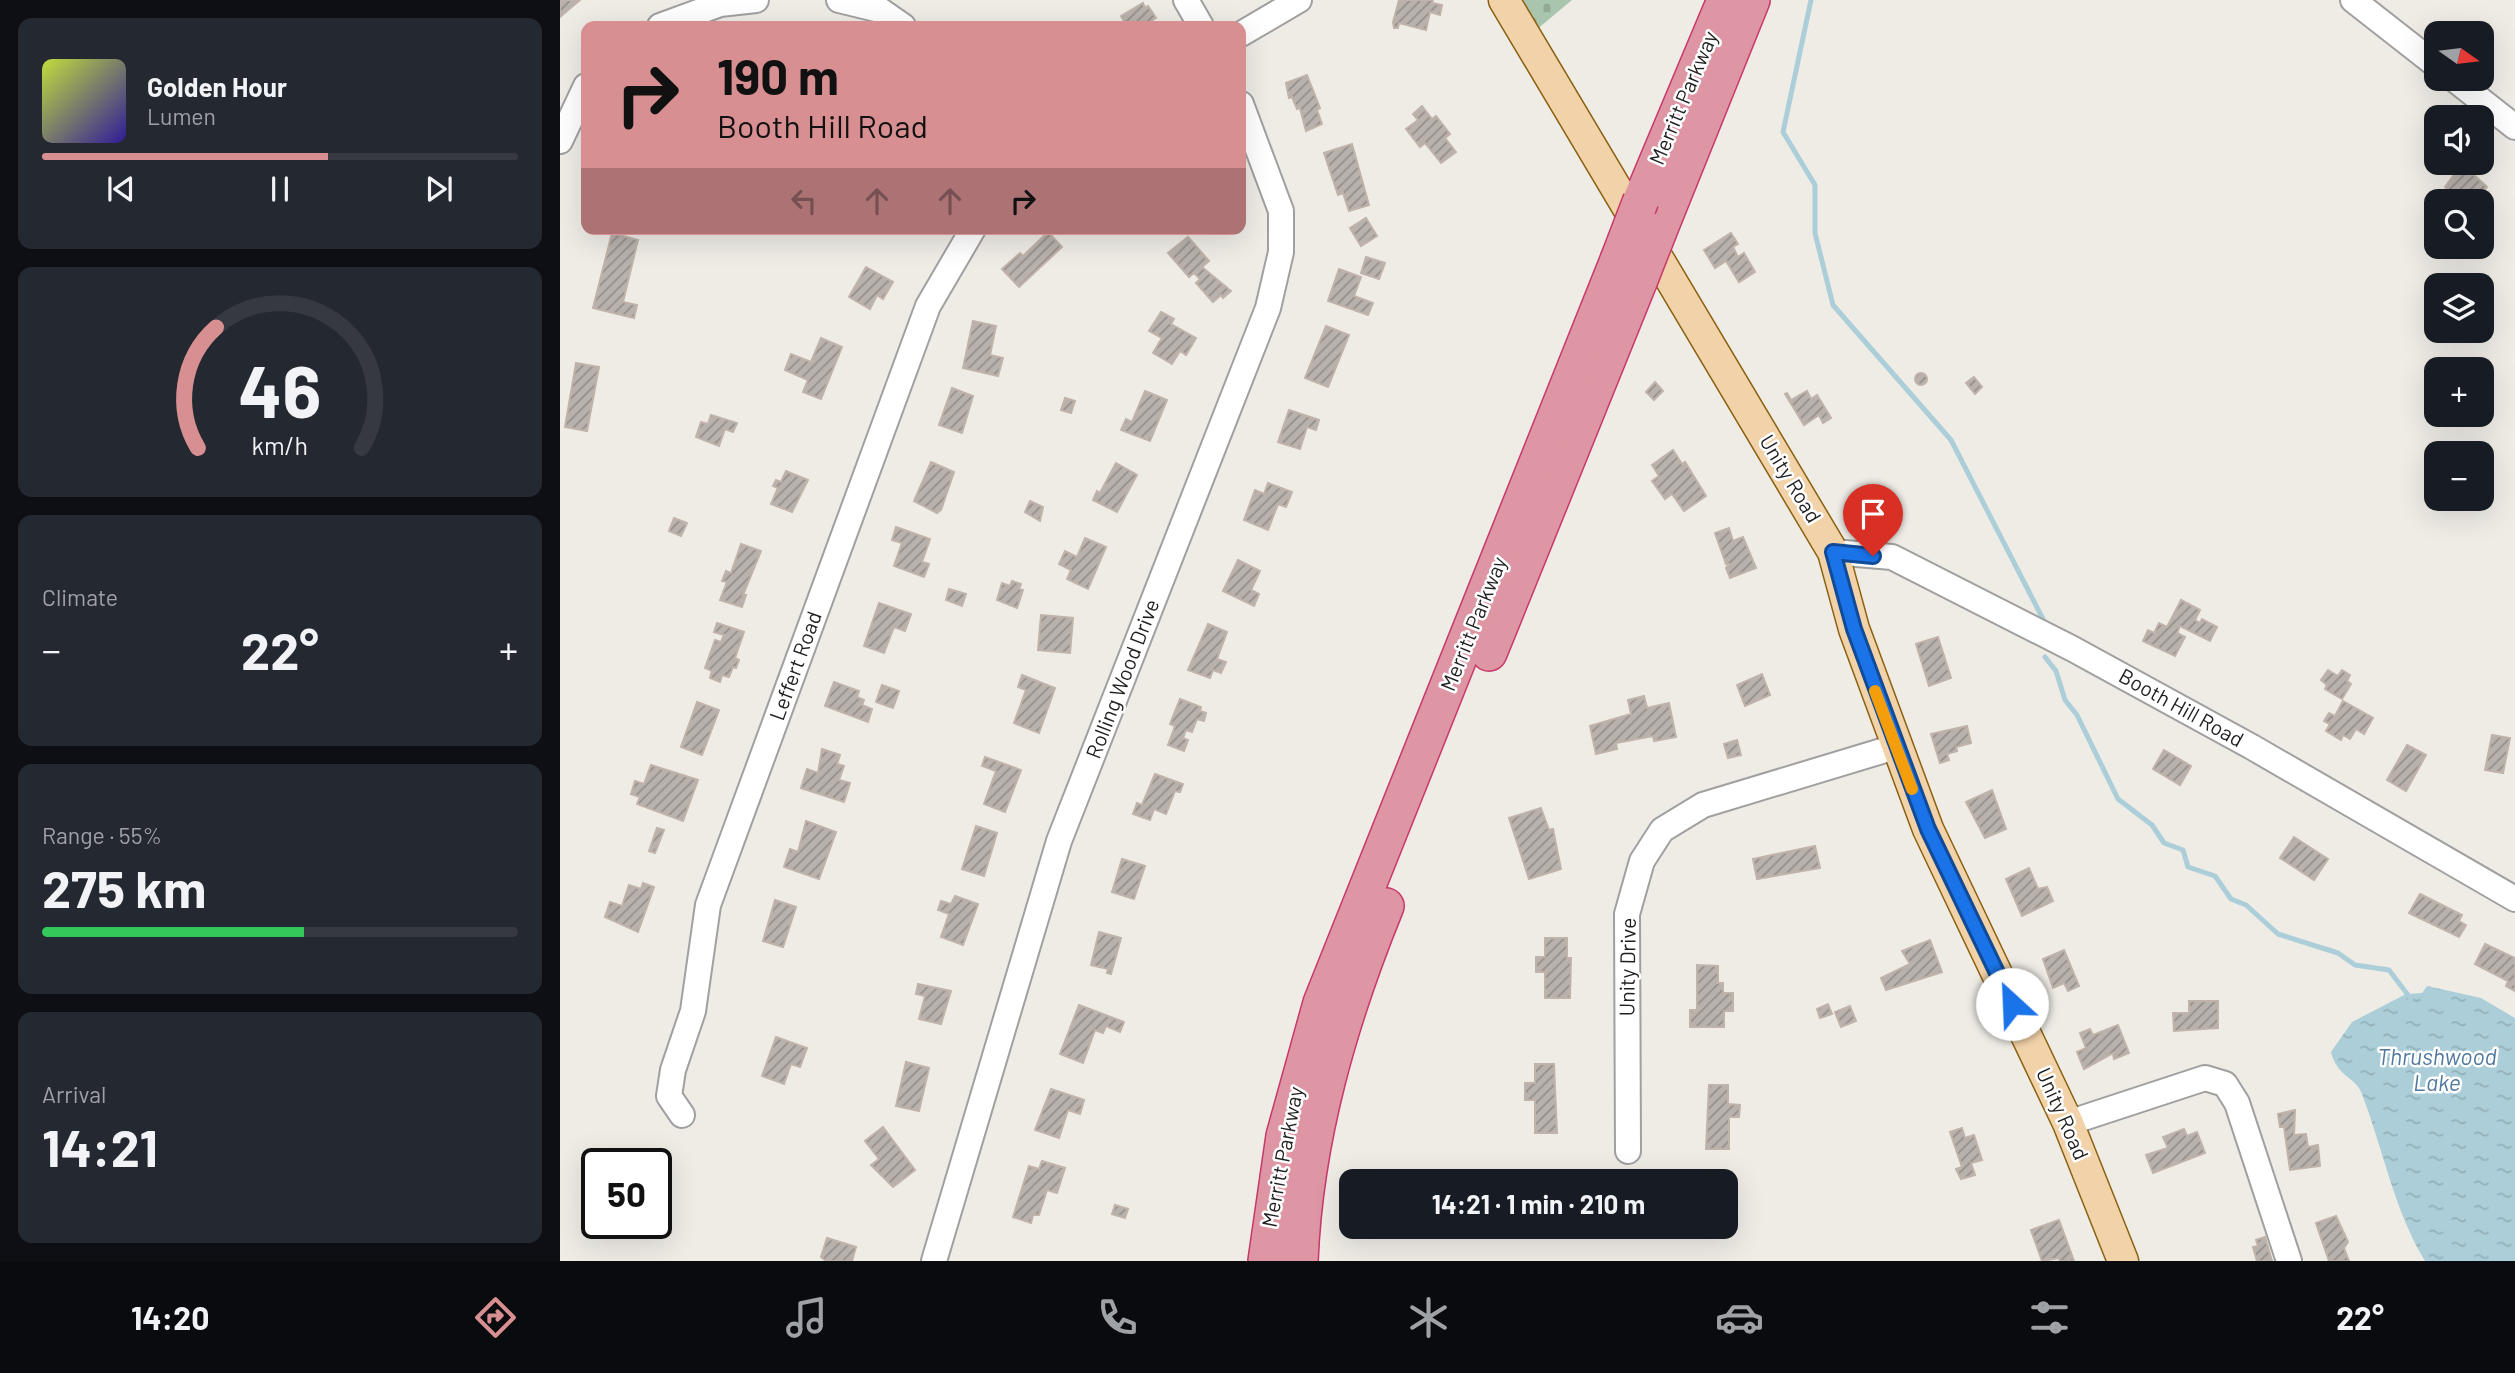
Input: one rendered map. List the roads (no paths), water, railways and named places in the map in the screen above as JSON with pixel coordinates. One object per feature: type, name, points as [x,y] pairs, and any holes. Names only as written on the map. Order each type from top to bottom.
[{"type":"highway","points":[[1672,128],[1710,0]]},
{"type":"highway","name":"Merritt Parkway","points":[[1300,1261],[1313,1146],[1328,1078],[1366,954],[1628,271],[1642,200],[1725,0]]},
{"type":"highway","name":"Merritt Parkway","points":[[1266,1261],[1284,1136],[1321,1003],[1628,271],[1659,231],[1752,0]]},
{"type":"main road","name":"Unity Road","points":[[1504,0],[1833,552],[1854,629],[1895,747],[1928,829],[2068,1124],[2123,1261]]},
{"type":"street","points":[[674,21],[720,4],[755,0]]},
{"type":"street","points":[[839,0],[880,10],[896,21]]},
{"type":"street","points":[[1186,0],[1198,21]]},
{"type":"street","points":[[1246,31],[1299,0]]},
{"type":"street","points":[[2353,0],[2424,56]]},
{"type":"street","points":[[2469,91],[2515,127]]},
{"type":"street","points":[[560,141],[581,97]]},
{"type":"street","name":"Rolling Wood Drive","points":[[934,1261],[1059,841],[1268,308],[1281,252],[1281,211],[1246,117]]},
{"type":"street","name":"Leffert Road","points":[[682,1115],[669,1096],[673,1070],[693,1011],[708,905],[928,306],[969,235]]},
{"type":"street","name":"Booth Hill Road","points":[[1833,552],[1892,557],[2073,649],[2264,754],[2515,899]]},
{"type":"street","name":"Unity Drive","points":[[1628,1151],[1627,914],[1642,861],[1662,830],[1703,805],[1895,747]]},
{"type":"street","points":[[2068,1124],[2205,1078],[2225,1084],[2236,1103],[2288,1261]]},
{"type":"water","name":"Thrushwood Lake","points":[[2427,986],[2481,998],[2515,1018],[2515,1261],[2425,1261],[2397,1200],[2362,1094],[2355,1083],[2337,1067],[2331,1052],[2352,1022],[2406,994],[2422,993]]},
{"type":"waterway","points":[[1811,0],[1783,132],[1815,185],[1815,233],[1833,305],[1951,440],[2044,621]]},
{"type":"waterway","points":[[2045,657],[2056,671],[2065,700],[2077,715],[2118,799],[2152,825],[2164,843],[2183,850],[2188,867],[2215,876],[2231,899],[2246,905],[2278,934],[2338,953],[2355,965],[2389,970],[2411,999]]}]
